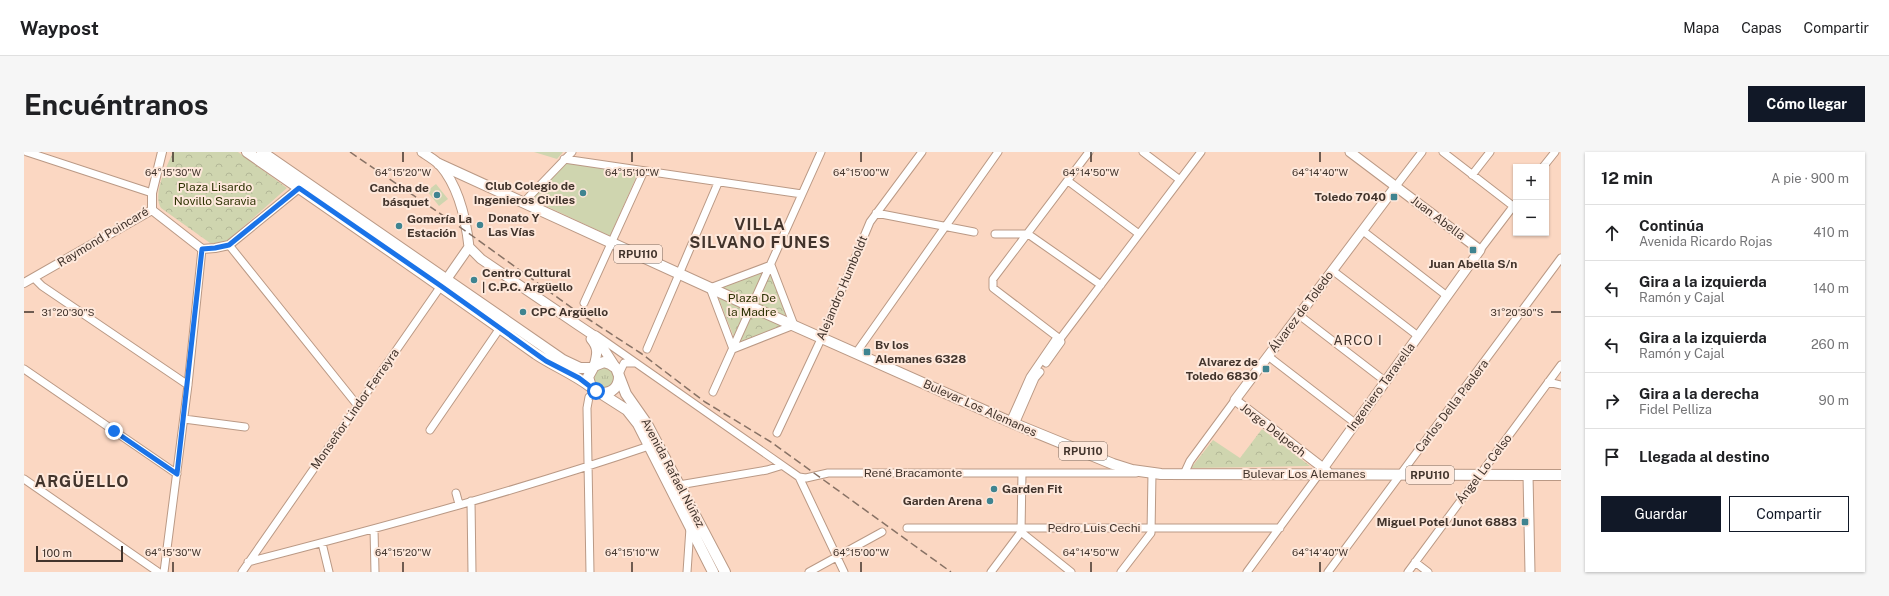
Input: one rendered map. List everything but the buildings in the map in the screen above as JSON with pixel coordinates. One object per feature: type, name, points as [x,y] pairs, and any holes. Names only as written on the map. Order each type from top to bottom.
[{"type":"main road","points":[[247,152],[299,188],[444,283],[563,360],[580,368],[593,367],[604,362],[610,364],[618,372],[618,384],[608,393],[597,391],[579,378],[550,363],[500,328],[444,283],[331,200],[262,152]]},
{"type":"main road","points":[[422,152],[439,164],[454,188],[461,206],[469,247]]},
{"type":"main road","name":"Juan Abella","points":[[1350,152],[1360,155],[1396,186],[1480,250]]},
{"type":"main road","name":"Bulevar Los Alemanes","points":[[439,164],[752,307],[1012,423],[1113,464],[1132,470],[1152,473],[1184,474],[1324,473],[1400,475],[1561,475]]},
{"type":"main road","points":[[454,188],[456,179],[469,178]]},
{"type":"main road","name":"Álvarez de Toledo","points":[[1235,400],[1396,186]]},
{"type":"main road","points":[[299,188],[306,187],[321,197],[331,200]]},
{"type":"main road","name":"Avenida Rafael Núñez","points":[[469,247],[481,259],[578,325],[594,334],[618,372],[626,394],[644,419],[725,572]]},
{"type":"main road","name":"Monseñor Lindor Ferreyra","points":[[444,283],[469,247]]},
{"type":"main road","name":"Ingeniero Taravella","points":[[1324,473],[1355,423],[1480,250]]},
{"type":"main road","points":[[461,259],[473,257],[481,259]]},
{"type":"main road","name":"Avenida Rafael Núñez","points":[[578,325],[595,344],[597,351],[593,367],[588,376],[597,391],[630,413],[649,446],[690,528],[715,572]]},
{"type":"main road","name":"Jorge Delpech","points":[[1235,400],[1324,473]]},
{"type":"main road","points":[[1528,475],[1530,572]]},
{"type":"street","points":[[26,152],[152,193]]},
{"type":"street","name":"Raymond Poincaré","points":[[24,283],[152,210],[152,193],[162,152]]},
{"type":"street","points":[[523,203],[572,152]]},
{"type":"street","points":[[713,392],[821,152]]},
{"type":"street","name":"Alejandro Humboldt","points":[[777,433],[822,337],[870,222],[922,152]]},
{"type":"street","points":[[856,353],[998,152]]},
{"type":"street","points":[[1060,339],[993,288],[994,279],[1089,152]]},
{"type":"street","points":[[1143,152],[1180,180]]},
{"type":"street","points":[[1012,423],[1035,378],[1061,342],[1060,339],[1201,152]]},
{"type":"street","name":"Álvarez de Toledo","points":[[1396,186],[1422,152]]},
{"type":"street","points":[[1443,152],[1472,175],[1513,203]]},
{"type":"street","points":[[1472,175],[1490,152]]},
{"type":"street","points":[[1545,164],[1555,152]]},
{"type":"street","points":[[564,160],[802,194]]},
{"type":"street","points":[[584,304],[644,172]]},
{"type":"street","points":[[1068,181],[1140,234]]},
{"type":"street","points":[[647,349],[718,183]]},
{"type":"street","points":[[152,210],[202,249],[215,248],[229,245],[299,188]]},
{"type":"street","name":"Ingeniero Taravella","points":[[1480,250],[1513,207]]},
{"type":"street","points":[[876,213],[974,232]]},
{"type":"street","points":[[1363,231],[1447,296]]},
{"type":"street","points":[[995,234],[1028,234],[1101,285]]},
{"type":"street","points":[[229,245],[358,406]]},
{"type":"street","points":[[164,572],[188,385],[202,249]]},
{"type":"street","name":"Carlos Della Paolera","points":[[1328,572],[1561,258]]},
{"type":"street","points":[[733,348],[710,288],[771,265]]},
{"type":"street","points":[[733,348],[794,325],[771,265]]},
{"type":"street","points":[[1332,270],[1418,336]]},
{"type":"street","points":[[34,278],[42,286],[188,385]]},
{"type":"street","name":"Monseñor Lindor Ferreyra","points":[[242,572],[444,283]]},
{"type":"street","points":[[1299,315],[1385,381]]},
{"type":"street","points":[[430,430],[500,328]]},
{"type":"street","points":[[594,334],[780,466],[799,477],[844,572]]},
{"type":"street","points":[[1268,356],[1355,423]]},
{"type":"street","points":[[618,372],[624,363],[634,363]]},
{"type":"street","name":"Ángel Lo Celso","points":[[1408,572],[1561,366]]},
{"type":"street","points":[[24,369],[177,474]]},
{"type":"street","points":[[1548,382],[1561,384]]},
{"type":"street","points":[[590,572],[587,401],[592,394],[597,391]]},
{"type":"street","name":"Álvarez de Toledo","points":[[1184,474],[1190,461],[1235,400]]},
{"type":"street","points":[[184,419],[245,427]]},
{"type":"street","points":[[248,562],[374,529],[471,501],[587,467],[649,446]]},
{"type":"street","points":[[679,485],[767,470],[780,466]]},
{"type":"street","name":"René Bracamonte","points":[[799,477],[806,478],[828,473],[1152,473]]},
{"type":"street","points":[[991,572],[1021,530],[1022,473]]},
{"type":"street","points":[[1121,572],[1148,537],[1152,529],[1152,473]]},
{"type":"street","name":"Ingeniero Taravella","points":[[1247,572],[1324,473]]},
{"type":"street","points":[[24,479],[158,572]]},
{"type":"street","points":[[456,493],[459,504]]},
{"type":"street","points":[[471,501],[472,572]]},
{"type":"street","points":[[688,572],[690,528]]},
{"type":"street","name":"Pedro Luis Cechi","points":[[907,528],[1021,530],[1280,528]]},
{"type":"street","points":[[374,529],[375,572]]},
{"type":"street","points":[[1021,530],[1071,572]]},
{"type":"street","points":[[809,572],[882,532]]},
{"type":"street","points":[[322,543],[329,572]]},
{"type":"street","points":[[1415,562],[1428,572]]},
{"type":"green space","name":"Plaza Lisardo Novillo Saravia","points":[[173,152],[238,152],[287,188],[227,241],[217,244],[210,243],[161,208],[158,195],[159,188]]},
{"type":"green space","points":[[534,152],[563,152],[557,159]]},
{"type":"green space","name":"Club Colegio de Ingenieros Civiles","points":[[565,162],[638,173],[610,236],[531,199]]},
{"type":"green space","name":"Cancha de básquet","points":[[436,184],[448,199],[439,206],[427,191]]},
{"type":"green space","name":"Plaza De la Madre","points":[[769,268],[790,321],[787,325],[737,345],[715,289]]},
{"type":"green space","points":[[604,367],[612,370],[615,378],[612,386],[604,389],[596,386],[593,378],[596,370]]},
{"type":"green space","points":[[1262,429],[1310,466],[1191,468],[1213,440],[1240,458]]},
{"type":"railway","points":[[350,152],[467,232],[579,313],[642,354],[705,402],[771,442],[951,572]]},
{"type":"place","name":"Club Colegio de Ingenieros Civiles","points":[[583,193]]},
{"type":"place","name":"Cancha de básquet","points":[[437,195]]},
{"type":"place","name":"Toledo 7040","points":[[1394,197]]},
{"type":"place","name":"Donato Y Las Vías","points":[[480,225]]},
{"type":"place","name":"Gomería La Estación","points":[[399,226]]},
{"type":"place","name":"Juan Abella S/n","points":[[1473,250]]},
{"type":"place","name":"Centro Cultural | C.P.C. Argüello","points":[[474,280]]},
{"type":"place","name":"CPC Argüello","points":[[523,312]]},
{"type":"place","name":"Bv los Alemanes 6328","points":[[867,352]]},
{"type":"place","name":"Alvarez de Toledo 6830","points":[[1266,369]]},
{"type":"place","name":"Garden Fit","points":[[994,489]]},
{"type":"place","name":"Garden Arena","points":[[990,501]]},
{"type":"place","name":"Miguel Potel Junot 6883","points":[[1525,522]]},
{"type":"district","name":"VILLA SILVANO FUNES","points":[[760,233]]},
{"type":"district","name":"ARCO I","points":[[1358,340]]},
{"type":"district","name":"ARGÜELLO","points":[[82,481]]},
{"type":"route","points":[[114,431],[177,474],[202,249],[224,247],[229,245],[299,188],[546,361],[579,378],[596,391]]}]
